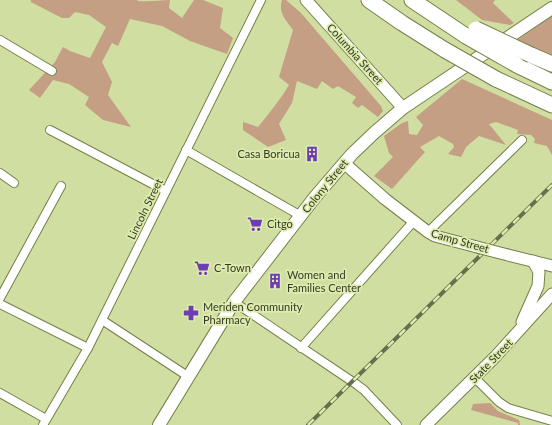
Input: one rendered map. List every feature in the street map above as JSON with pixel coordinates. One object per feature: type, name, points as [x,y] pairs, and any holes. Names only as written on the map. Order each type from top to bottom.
[{"type":"highway","points":[[369,0],[445,50],[496,79],[552,105]]},
{"type":"highway","points":[[412,0],[471,33],[531,54],[552,64]]},
{"type":"highway","points":[[424,0],[517,64],[552,82]]},
{"type":"main road","name":"Colony Street","points":[[159,425],[234,302],[344,162],[362,143],[403,108],[552,8]]},
{"type":"street","name":"Lincoln Street","points":[[45,422],[88,348],[261,0]]},
{"type":"street","name":"Columbia Street","points":[[306,0],[403,108]]},
{"type":"street","points":[[0,40],[52,71]]},
{"type":"street","points":[[50,130],[166,191]]},
{"type":"street","points":[[428,232],[522,140]]},
{"type":"street","points":[[186,150],[301,216]]},
{"type":"street","name":"Camp Street","points":[[344,162],[413,222],[428,232],[477,247],[552,266]]},
{"type":"street","points":[[0,173],[14,183]]},
{"type":"street","points":[[0,298],[61,186]]},
{"type":"street","points":[[301,348],[413,222]]},
{"type":"street","points":[[515,335],[538,286],[539,272],[533,261]]},
{"type":"street","name":"State Street","points":[[426,425],[475,378],[552,294]]},
{"type":"street","points":[[234,302],[364,390],[397,425]]},
{"type":"street","points":[[0,304],[88,348]]},
{"type":"street","points":[[102,320],[189,377]]},
{"type":"street","points":[[475,378],[499,402],[508,408],[552,421]]},
{"type":"street","points":[[0,393],[45,422]]},
{"type":"shaded area","points":[[31,0],[170,0],[169,8],[182,18],[194,0],[203,0],[223,8],[220,28],[233,38],[227,54],[190,41],[162,26],[130,19],[118,46],[112,43],[102,62],[112,82],[108,95],[131,127],[103,120],[85,105],[89,97],[69,84],[53,80],[40,98],[29,90],[55,62],[63,47],[90,58],[106,27],[89,15],[75,12],[69,18],[62,18],[31,2]]},
{"type":"shaded area","points":[[282,0],[286,0],[301,13],[381,106],[383,111],[378,117],[362,105],[358,108],[352,103],[356,97],[338,86],[333,89],[322,81],[317,89],[297,81],[292,103],[279,124],[286,140],[268,147],[243,130],[243,122],[258,127],[289,85],[279,77],[293,30],[285,20],[282,13]]},
{"type":"shaded area","points":[[456,0],[495,0],[493,3],[514,23],[510,25],[482,20]]},
{"type":"shaded area","points":[[552,16],[552,56],[516,41]]},
{"type":"shaded area","points":[[462,79],[552,120],[552,155],[547,146],[534,143],[535,139],[531,135],[517,134],[518,130],[496,122],[489,124],[506,145],[479,136],[466,147],[461,157],[448,154],[454,147],[453,144],[439,136],[420,147],[425,152],[392,189],[374,176],[393,157],[389,153],[384,136],[402,123],[408,121],[409,134],[417,135],[423,125],[416,117]]},
{"type":"shaded area","points":[[490,403],[498,411],[519,420],[520,425],[518,425],[518,423],[471,410],[473,404]]},
{"type":"railway","points":[[308,425],[552,185]]},
{"type":"place","name":"Casa Boricua","points":[[312,154]]},
{"type":"place","name":"Citgo","points":[[255,224]]},
{"type":"place","name":"C-Town","points":[[202,268]]},
{"type":"place","name":"Women and Families Center","points":[[275,281]]},
{"type":"place","name":"Meriden Community Pharmacy","points":[[191,313]]}]
